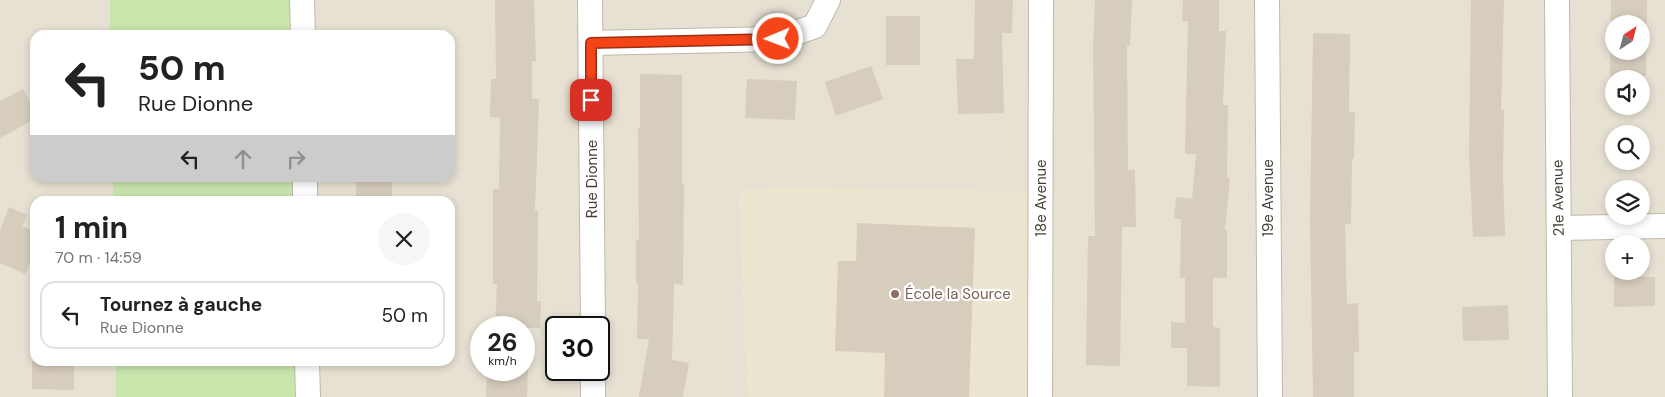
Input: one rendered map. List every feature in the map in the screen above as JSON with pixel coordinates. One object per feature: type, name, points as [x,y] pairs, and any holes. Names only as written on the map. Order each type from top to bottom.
[{"type":"street","points":[[302,0],[303,30]]},
{"type":"street","name":"Rue Dionne","points":[[590,0],[593,316]]},
{"type":"street","points":[[591,43],[778,39],[815,26],[828,0]]},
{"type":"street","name":"18e Avenue","points":[[1040,397],[1041,0]]},
{"type":"street","name":"19e Avenue","points":[[1266,0],[1270,397]]},
{"type":"street","name":"21e Avenue","points":[[1557,0],[1560,397]]},
{"type":"street","points":[[305,182],[305,196]]},
{"type":"street","points":[[1559,228],[1665,226]]},
{"type":"street","points":[[307,366],[308,397]]},
{"type":"street","points":[[593,381],[593,397]]},
{"type":"shaded area","points":[[0,0],[110,0],[110,30],[30,30],[30,182],[113,182],[113,196],[30,196],[30,366],[116,366],[116,397],[0,397]]},
{"type":"shaded area","points":[[297,0],[1665,0],[1665,397],[1043,397],[783,186],[739,191],[748,397],[303,397],[302,366],[455,366],[455,196],[300,196],[299,182],[455,182],[455,30],[297,30]]},
{"type":"shaded area","name":"École la Source","points":[[783,186],[1048,192],[1043,397],[748,397],[739,191]]},
{"type":"green space","points":[[110,0],[297,0],[297,30],[110,30]]},
{"type":"green space","points":[[113,182],[299,182],[300,196],[113,196]]},
{"type":"green space","points":[[116,366],[302,366],[303,397],[116,397]]},
{"type":"building","points":[[495,0],[534,0],[536,61],[532,61],[532,99],[539,99],[535,211],[538,211],[537,301],[541,301],[540,328],[535,328],[535,316],[496,316],[497,284],[493,284],[493,189],[499,189],[500,118],[490,117],[491,79],[496,79]]},
{"type":"building","points":[[975,0],[1013,0],[1012,33],[1002,33],[1004,113],[958,114],[956,59],[974,59]]},
{"type":"building","points":[[1095,0],[1132,0],[1130,46],[1127,46],[1128,170],[1135,170],[1136,227],[1122,227],[1120,366],[1086,365],[1088,236],[1095,236],[1093,44]]},
{"type":"building","points":[[1183,0],[1219,0],[1219,31],[1226,31],[1223,105],[1228,105],[1227,178],[1230,178],[1225,230],[1227,230],[1227,278],[1213,278],[1213,327],[1220,328],[1220,387],[1187,386],[1187,348],[1171,348],[1171,322],[1185,323],[1185,278],[1180,278],[1181,219],[1174,219],[1176,197],[1192,199],[1196,154],[1185,154],[1188,21],[1182,21]]},
{"type":"building","points":[[1471,0],[1504,0],[1501,110],[1504,110],[1503,175],[1505,236],[1473,237],[1469,156]]},
{"type":"building","points":[[1611,0],[1647,0],[1647,15],[1611,15]]},
{"type":"building","points":[[886,16],[920,16],[920,65],[886,65]]},
{"type":"building","points":[[1313,33],[1350,34],[1349,112],[1355,112],[1354,159],[1352,159],[1351,224],[1345,224],[1347,304],[1358,303],[1359,352],[1354,352],[1354,397],[1313,397],[1310,221]]},
{"type":"building","points":[[1610,60],[1646,60],[1646,70],[1610,70]]},
{"type":"building","points":[[871,66],[883,99],[836,116],[825,82]]},
{"type":"building","points":[[640,74],[682,75],[683,285],[674,284],[672,360],[689,363],[683,397],[639,397],[649,339],[637,339],[638,283],[636,283],[636,240],[639,240],[638,128],[640,128]]},
{"type":"building","points":[[747,79],[797,81],[795,120],[745,118]]},
{"type":"building","points":[[23,89],[30,102],[30,122],[0,138],[0,101]]},
{"type":"building","points":[[356,182],[392,182],[392,196],[356,196]]},
{"type":"building","points":[[9,207],[27,215],[22,226],[30,230],[30,262],[25,274],[0,263],[0,230]]},
{"type":"building","points":[[857,223],[975,228],[969,397],[884,397],[885,353],[835,351],[838,261],[856,261]]},
{"type":"building","points":[[1650,277],[1655,277],[1655,306],[1614,307],[1614,280],[1650,280]]},
{"type":"building","points":[[1508,305],[1509,340],[1463,341],[1462,307]]},
{"type":"building","points":[[32,366],[74,366],[74,390],[32,389]]},
{"type":"building","points":[[487,381],[528,381],[527,397],[486,397]]},
{"type":"place","name":"École la Source","points":[[895,294]]},
{"type":"route","points":[[591,100],[591,43],[778,39]]}]
